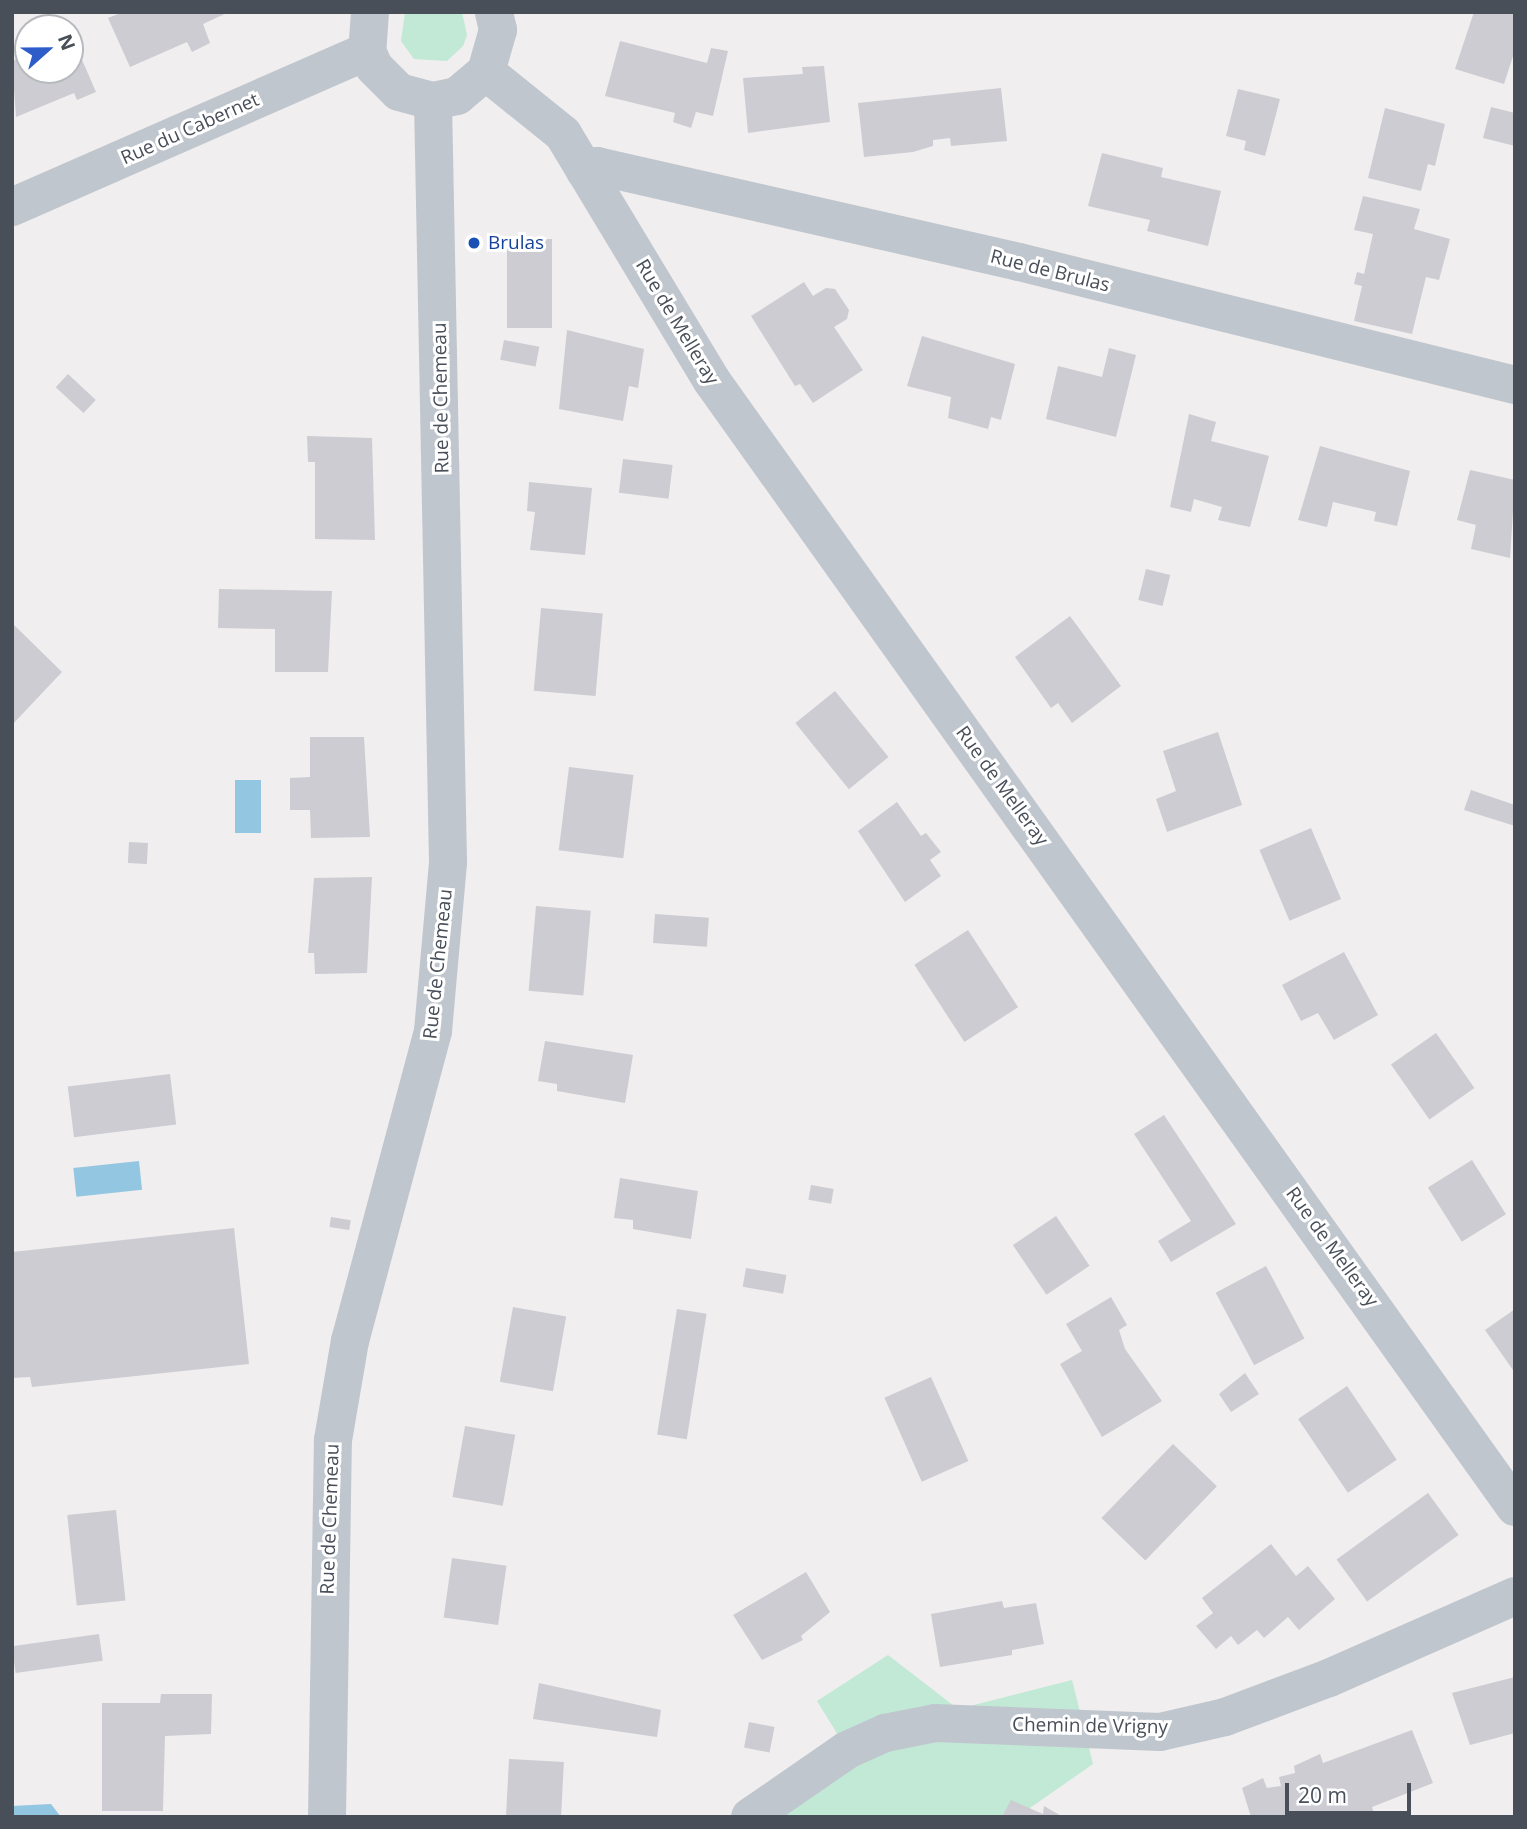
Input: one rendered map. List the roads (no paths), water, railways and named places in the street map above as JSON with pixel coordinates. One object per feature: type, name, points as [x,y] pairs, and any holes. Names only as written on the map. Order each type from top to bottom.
[{"type":"street","points":[[370,12],[367,51],[385,81],[415,98],[433,101],[457,96],[486,72],[498,30],[494,12]]},
{"type":"street","name":"Rue du Cabernet","points":[[12,207],[367,51]]},
{"type":"street","name":"Rue de Melleray","points":[[486,72],[563,134],[712,381],[1515,1507]]},
{"type":"street","name":"Rue de Chemeau","points":[[327,1817],[326,1646],[334,1427],[350,1341],[433,1031],[448,862],[433,101]]},
{"type":"street","name":"Rue de Brulas","points":[[585,172],[597,166],[965,250],[1515,385]]},
{"type":"street","name":"Chemin de Vrigny","points":[[750,1817],[847,1750],[885,1733],[935,1723],[1160,1731],[1186,1726],[1225,1717],[1329,1678],[1515,1596]]},
{"type":"water","points":[[235,780],[261,780],[261,833],[235,833]]},
{"type":"water","points":[[139,1161],[142,1190],[76,1197],[73,1168]]},
{"type":"water","points":[[51,1804],[61,1817],[12,1817],[12,1806]]},
{"type":"place","name":"Brulas","points":[[474,243]]}]
